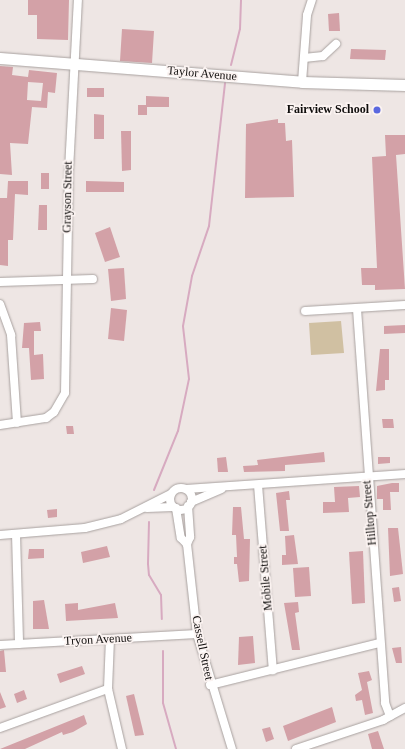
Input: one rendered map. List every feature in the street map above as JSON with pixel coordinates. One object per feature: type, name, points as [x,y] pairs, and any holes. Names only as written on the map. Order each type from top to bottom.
[{"type":"street","name":"Grayson Street","points":[[17,423],[46,418],[54,412],[65,395],[66,279],[73,63],[78,0]]},
{"type":"street","points":[[302,82],[307,15],[312,0]]},
{"type":"street","points":[[304,58],[323,56],[336,44]]},
{"type":"street","name":"Taylor Avenue","points":[[0,58],[302,82],[405,85]]},
{"type":"street","points":[[0,282],[93,278]]},
{"type":"street","points":[[0,304],[11,335],[17,423],[0,425]]},
{"type":"street","points":[[305,311],[405,305]]},
{"type":"street","name":"Hilltop Street","points":[[357,309],[367,477],[380,643],[385,702],[390,716]]},
{"type":"street","points":[[0,535],[85,528],[147,508],[171,494],[178,488],[221,489],[405,474]]},
{"type":"street","name":"Mobile Street","points":[[258,485],[273,670]]},
{"type":"street","name":"Cassell Street","points":[[186,489],[189,504],[190,538],[187,544],[197,634],[210,685],[232,749]]},
{"type":"street","points":[[147,508],[175,507],[189,504],[221,489]]},
{"type":"street","name":"Cassell Street","points":[[171,494],[182,538],[187,544]]},
{"type":"street","points":[[16,534],[18,644]]},
{"type":"street","name":"Tryon Avenue","points":[[0,645],[197,634]]},
{"type":"street","points":[[110,639],[108,689],[122,749]]},
{"type":"street","points":[[210,685],[380,643]]},
{"type":"street","points":[[0,728],[108,689]]},
{"type":"street","points":[[296,749],[390,716],[405,708]]},
{"type":"shaded area","points":[[341,321],[344,353],[311,355],[309,323]]},
{"type":"building","points":[[28,0],[69,0],[68,40],[37,39],[37,15],[28,15]]},
{"type":"building","points":[[339,13],[340,31],[329,31],[328,14]]},
{"type":"building","points":[[122,29],[154,31],[152,63],[120,61]]},
{"type":"building","points":[[351,49],[386,50],[385,60],[350,59]]},
{"type":"building","points":[[0,66],[13,67],[12,75],[28,77],[29,70],[57,73],[55,93],[48,92],[47,108],[32,107],[28,144],[10,143],[12,175],[0,174]],"holes":[[[28,82],[43,83],[41,101],[27,100]]]},
{"type":"building","points":[[87,88],[104,88],[104,97],[87,97]]},
{"type":"building","points":[[146,96],[169,97],[169,107],[147,107],[147,115],[138,115],[138,105],[146,105]]},
{"type":"building","points":[[94,114],[104,115],[104,139],[94,139]]},
{"type":"building","points":[[278,119],[278,123],[285,123],[286,141],[292,140],[294,197],[245,198],[246,124]]},
{"type":"building","points":[[121,131],[131,131],[131,170],[122,171]]},
{"type":"building","points":[[385,135],[405,135],[405,154],[396,155],[405,289],[375,290],[375,285],[362,285],[361,268],[377,268],[372,157],[386,156]]},
{"type":"building","points":[[41,173],[49,173],[49,189],[41,189]]},
{"type":"building","points":[[8,181],[28,181],[28,195],[15,194],[13,240],[8,240],[8,266],[0,265],[0,198],[7,198]]},
{"type":"building","points":[[86,181],[124,182],[124,192],[86,192]]},
{"type":"building","points":[[39,205],[47,205],[47,230],[38,230]]},
{"type":"building","points":[[110,227],[120,257],[105,262],[95,233]]},
{"type":"building","points":[[124,268],[126,299],[111,301],[108,269]]},
{"type":"building","points":[[111,308],[127,310],[124,341],[108,339]]},
{"type":"building","points":[[40,322],[41,331],[34,331],[34,355],[43,354],[44,379],[31,380],[29,348],[22,348],[24,323]]},
{"type":"building","points":[[405,325],[405,333],[384,334],[384,326]]},
{"type":"building","points":[[380,349],[389,349],[389,380],[385,380],[385,390],[376,391]]},
{"type":"building","points":[[382,419],[393,419],[394,428],[383,428]]},
{"type":"building","points":[[66,426],[73,426],[74,434],[67,434]]},
{"type":"building","points":[[324,452],[325,462],[285,465],[285,471],[244,472],[243,466],[258,465],[257,460]]},
{"type":"building","points":[[226,457],[228,472],[218,472],[217,458]]},
{"type":"building","points":[[378,457],[390,457],[390,463],[378,464]]},
{"type":"building","points":[[399,483],[399,492],[390,492],[391,510],[383,510],[383,499],[377,499],[377,486]]},
{"type":"building","points":[[359,486],[360,497],[348,498],[349,512],[323,513],[323,502],[335,502],[334,487]]},
{"type":"building","points":[[289,491],[290,500],[286,500],[289,531],[280,531],[276,493]]},
{"type":"building","points":[[233,507],[241,507],[244,539],[250,539],[249,581],[239,582],[237,564],[234,564],[234,557],[237,557],[236,535],[232,535]]},
{"type":"building","points":[[57,509],[57,517],[48,518],[47,510]]},
{"type":"building","points":[[388,528],[398,528],[403,574],[390,576]]},
{"type":"building","points":[[294,535],[298,564],[282,565],[282,555],[286,555],[285,536]]},
{"type":"building","points":[[107,546],[110,557],[83,563],[81,552]]},
{"type":"building","points":[[29,549],[44,549],[44,558],[28,559]]},
{"type":"building","points":[[363,551],[365,603],[352,604],[349,552]]},
{"type":"building","points":[[309,567],[311,596],[295,597],[293,568]]},
{"type":"building","points":[[399,587],[401,601],[394,602],[392,588]]},
{"type":"building","points":[[44,600],[49,629],[33,629],[33,601]]},
{"type":"building","points":[[298,602],[299,612],[295,613],[300,650],[292,650],[284,603]]},
{"type":"building","points":[[78,603],[78,610],[115,603],[118,618],[66,621],[65,604]]},
{"type":"building","points":[[253,636],[255,663],[238,665],[239,637]]},
{"type":"building","points":[[401,647],[402,663],[396,663],[392,648]]},
{"type":"building","points":[[4,650],[6,672],[0,672],[0,651]]},
{"type":"building","points":[[82,666],[85,674],[60,683],[57,674]]},
{"type":"building","points":[[369,671],[372,680],[367,682],[373,713],[365,715],[362,700],[356,701],[355,695],[362,690],[358,673]]},
{"type":"building","points":[[24,690],[27,699],[17,703],[14,694]]},
{"type":"building","points":[[0,692],[6,707],[0,709]]},
{"type":"building","points":[[134,694],[144,735],[135,736],[126,696]]},
{"type":"building","points":[[332,707],[336,722],[288,741],[283,726]]},
{"type":"building","points":[[84,715],[87,724],[73,732],[63,735],[62,732],[25,749],[0,749]]},
{"type":"building","points":[[270,727],[274,739],[266,742],[262,729]]},
{"type":"building","points":[[378,731],[384,749],[372,749],[368,734]]},
{"type":"waterway","points":[[231,65],[240,29],[241,0]]},
{"type":"waterway","points":[[154,490],[178,431],[189,379],[183,326],[192,276],[209,226],[225,83]]},
{"type":"waterway","points":[[149,522],[149,575],[161,595],[162,619]]},
{"type":"waterway","points":[[163,651],[163,703],[176,749]]},
{"type":"place","name":"Fairview School","points":[[377,110]]}]
